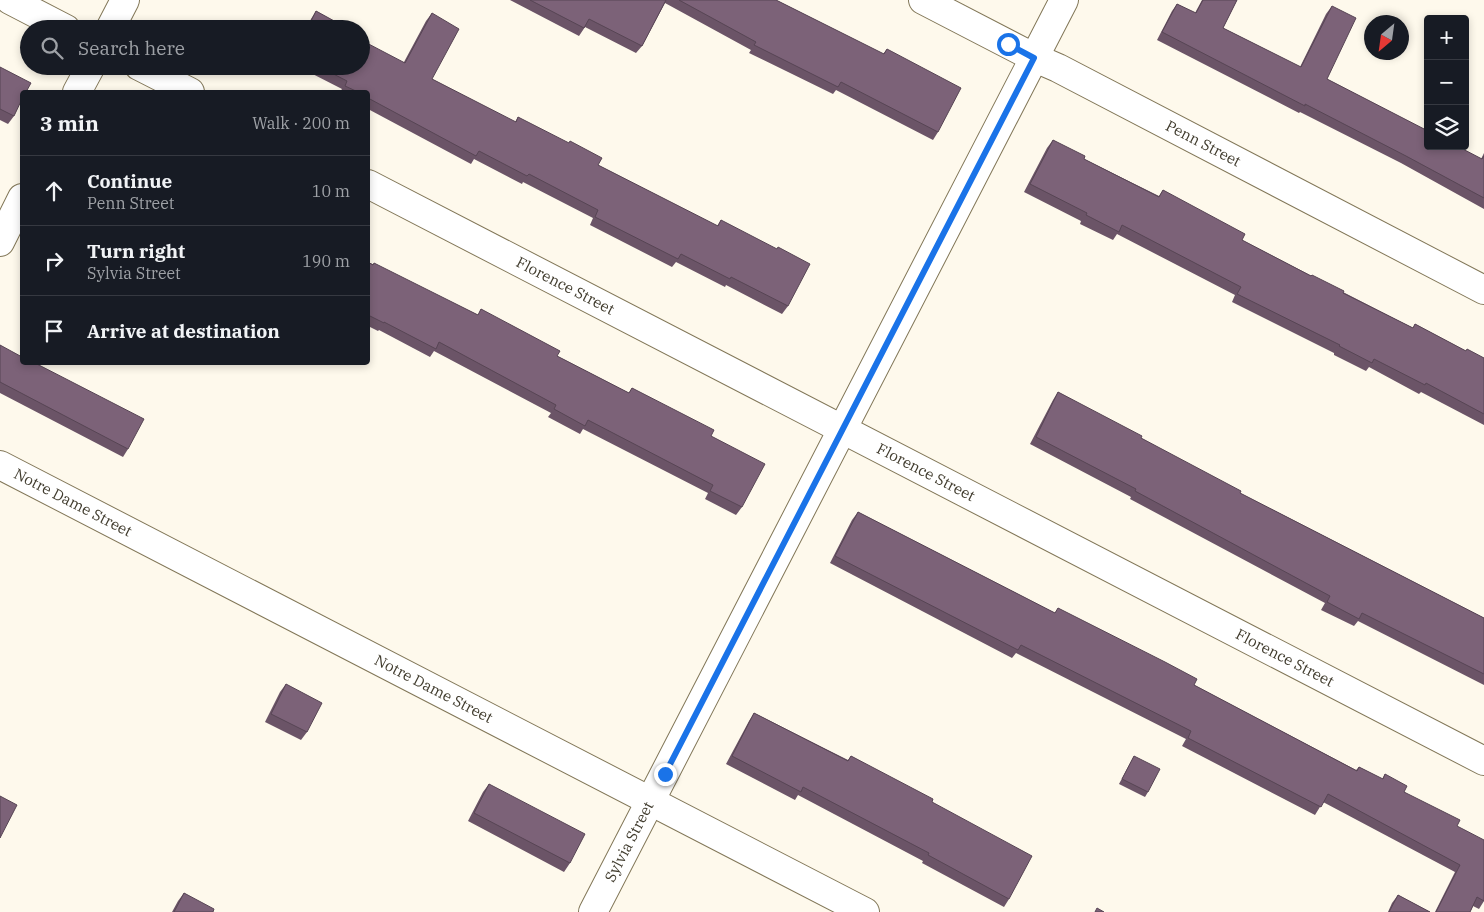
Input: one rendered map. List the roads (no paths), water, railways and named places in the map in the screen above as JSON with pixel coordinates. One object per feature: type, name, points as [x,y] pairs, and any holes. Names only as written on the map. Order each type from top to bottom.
[{"type":"street","points":[[10,0],[49,20]]},
{"type":"street","points":[[115,20],[125,0]]},
{"type":"street","name":"Penn Street","points":[[923,0],[1484,290]]},
{"type":"street","name":"Sylvia Street","points":[[593,912],[1064,0]]},
{"type":"street","points":[[78,90],[86,75]]},
{"type":"street","points":[[157,75],[186,90]]},
{"type":"street","name":"Florence Street","points":[[370,185],[1484,761]]},
{"type":"street","points":[[0,242],[20,202]]},
{"type":"street","name":"Notre Dame Street","points":[[0,465],[865,912]]}]
